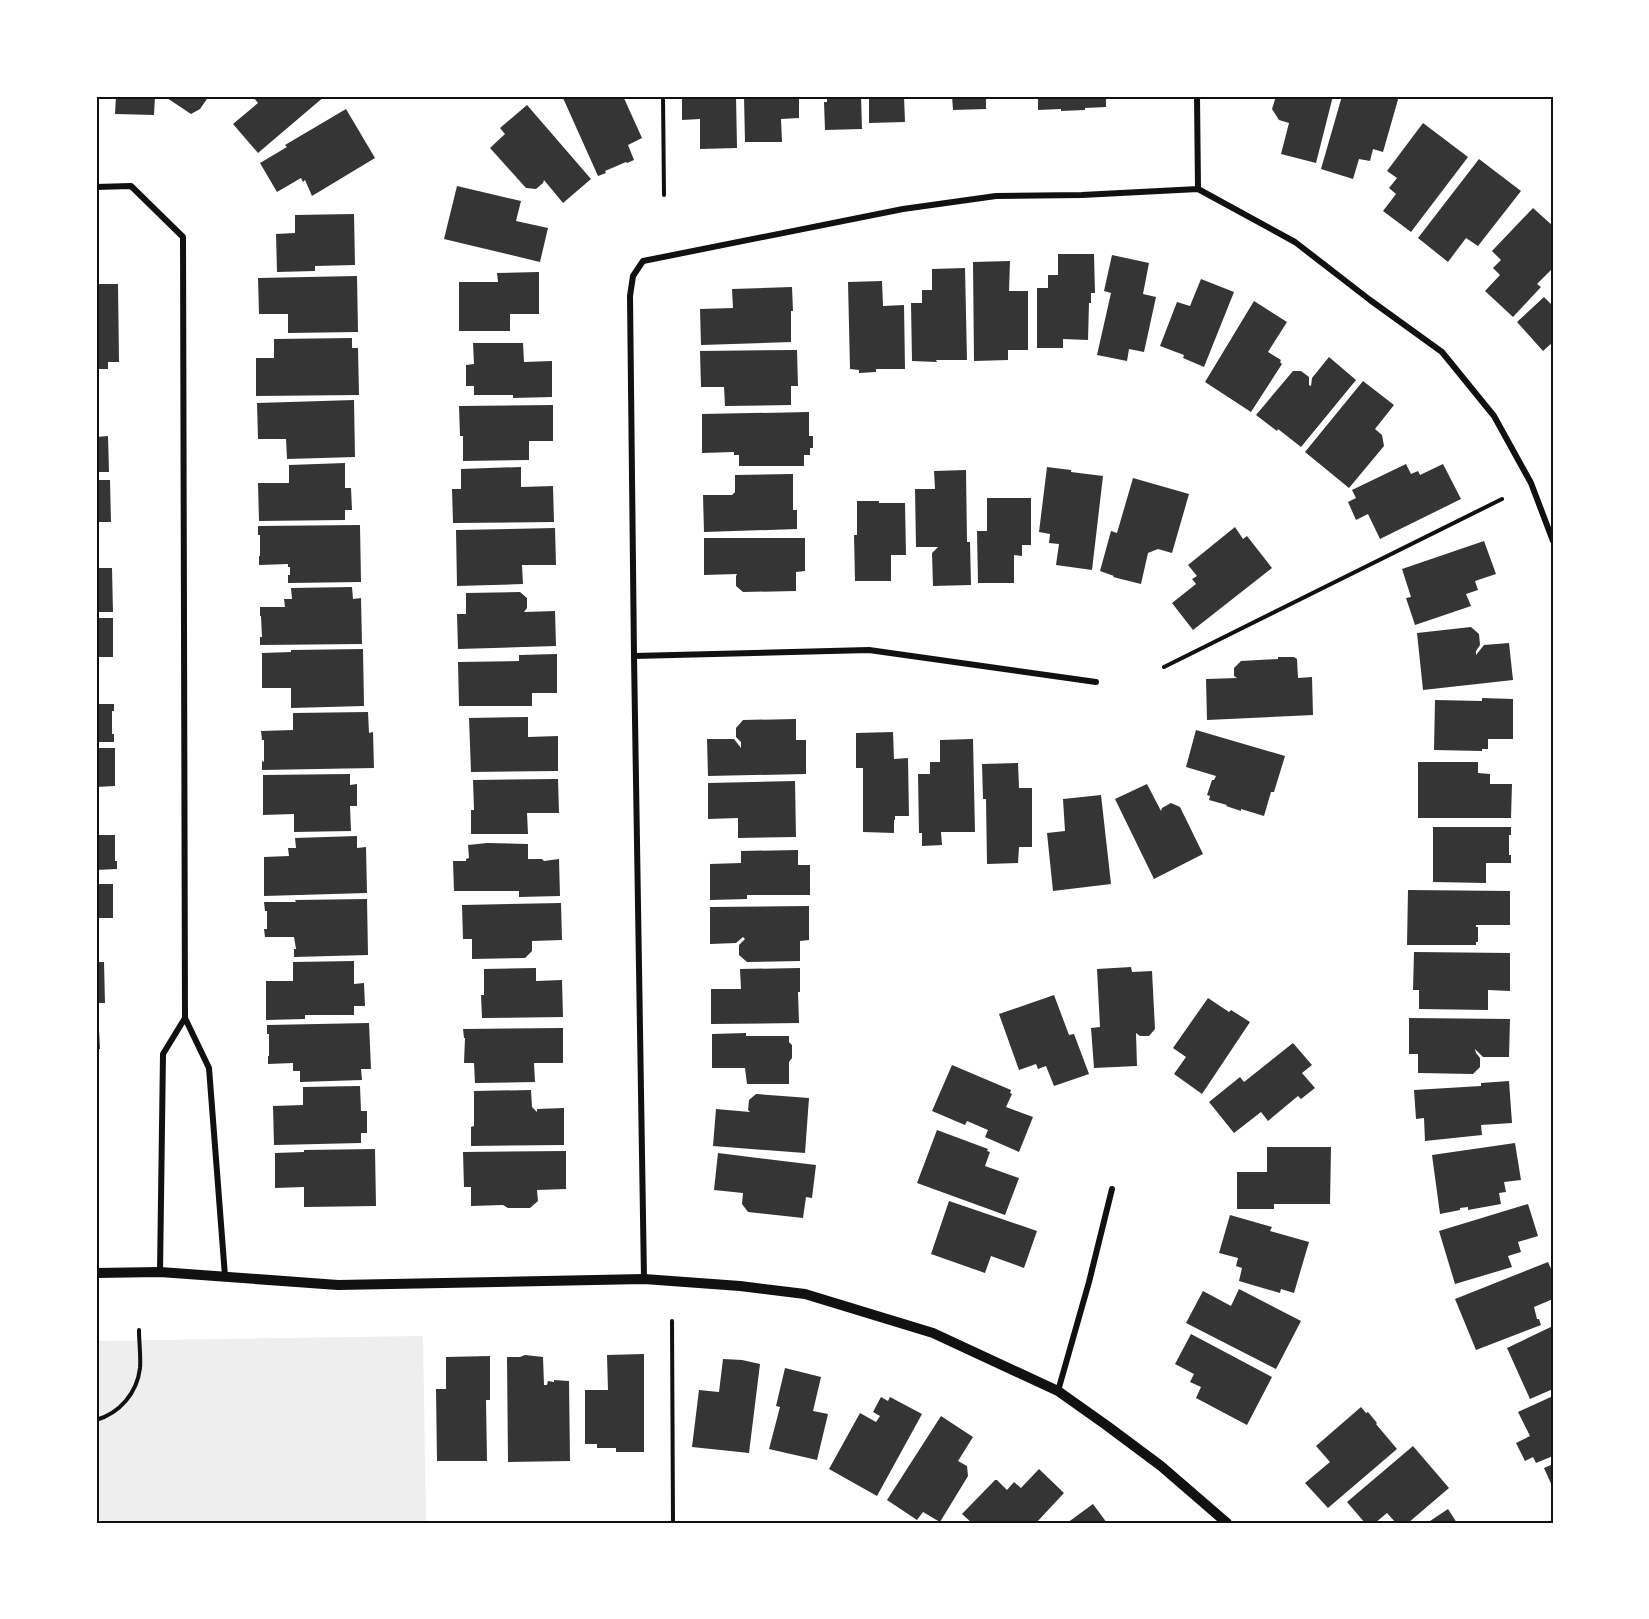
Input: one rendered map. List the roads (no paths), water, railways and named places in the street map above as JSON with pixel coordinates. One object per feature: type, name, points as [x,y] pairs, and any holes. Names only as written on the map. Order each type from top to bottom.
[{"type":"street","points":[[1197,96],[1198,189]]},
{"type":"street","points":[[96,187],[131,186],[183,237],[185,1018],[209,1068],[225,1276]]},
{"type":"street","points":[[644,1279],[630,296],[633,276],[643,261],[903,208],[996,196],[1082,195],[1198,189],[1295,242],[1442,352],[1494,416],[1531,483],[1553,541]]},
{"type":"street","points":[[634,656],[869,650],[1096,682]]},
{"type":"street","points":[[160,1272],[163,1054],[185,1018]]},
{"type":"street","points":[[1058,1392],[1112,1189]]},
{"type":"street","points":[[96,1273],[160,1272],[338,1285],[644,1279],[740,1286],[805,1294],[933,1333],[1058,1392],[1161,1466],[1227,1523]]}]
